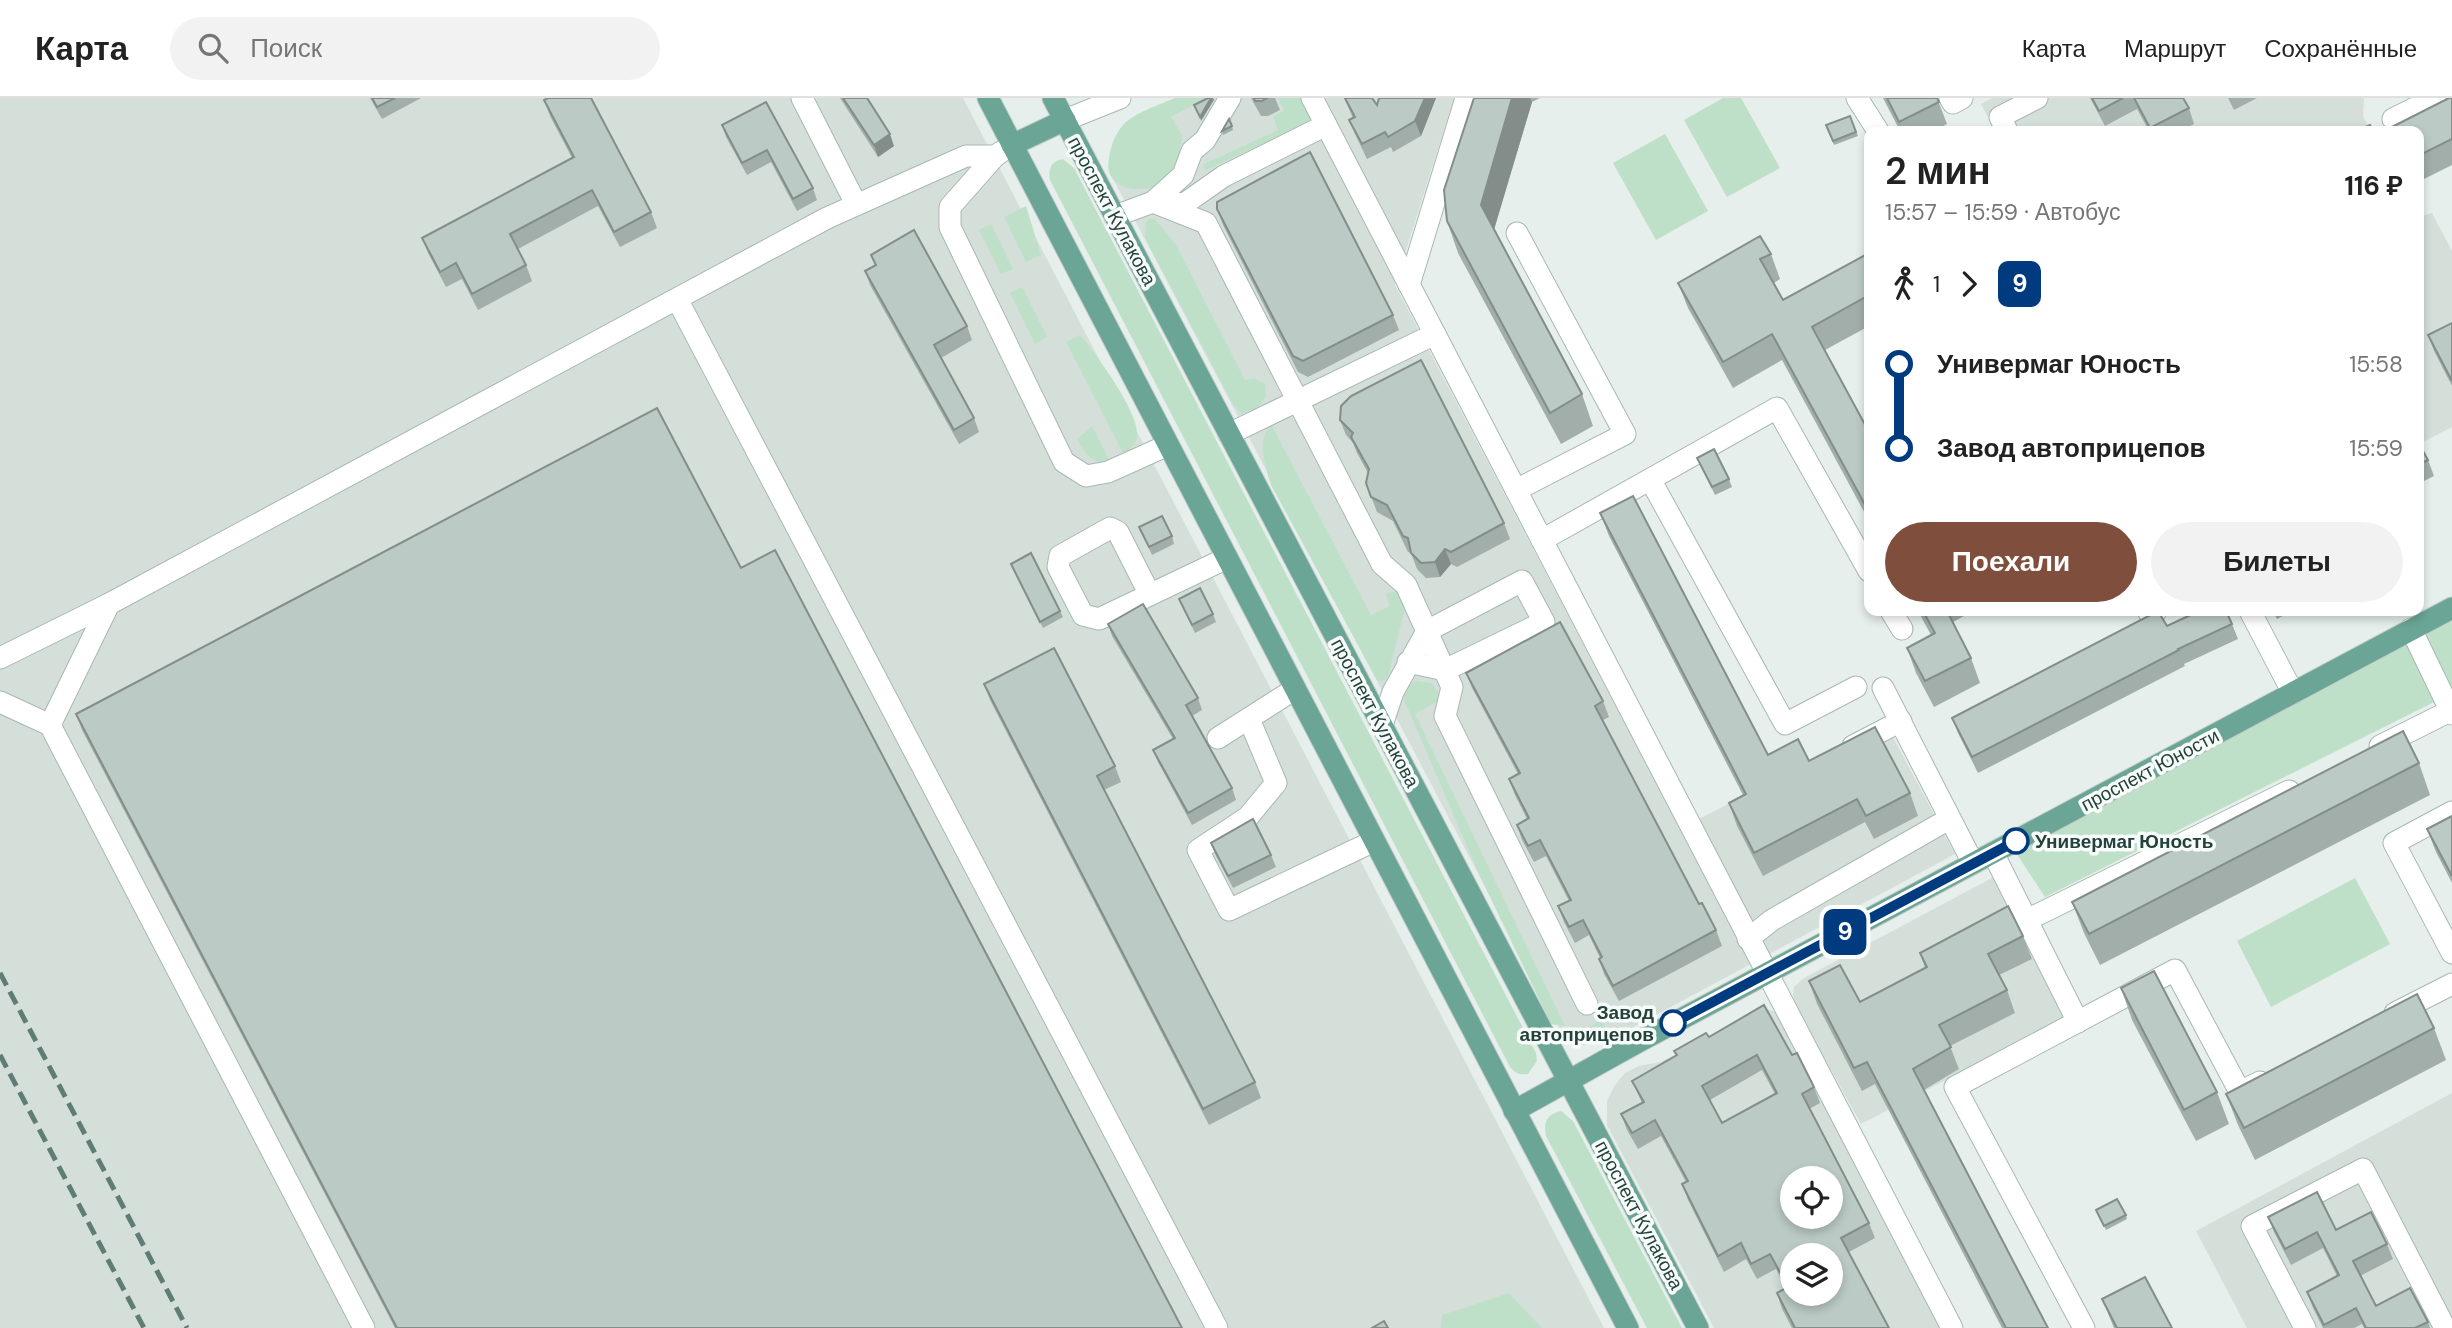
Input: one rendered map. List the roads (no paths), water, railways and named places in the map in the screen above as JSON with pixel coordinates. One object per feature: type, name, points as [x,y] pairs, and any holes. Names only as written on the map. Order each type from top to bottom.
[{"type":"main road","points":[[988,98],[1004,151],[1168,445],[1628,1328]]},
{"type":"main road","name":"проспект Кулакова","points":[[1053,98],[1698,1328]]},
{"type":"main road","points":[[1004,151],[1065,120]]},
{"type":"main road","name":"проспект Юности","points":[[1514,1111],[1567,1080],[2452,608]]},
{"type":"street","points":[[802,98],[856,204]]},
{"type":"street","points":[[1065,120],[1120,98]]},
{"type":"street","points":[[1115,216],[1153,202],[1183,175],[1192,151],[1205,140],[1230,98]]},
{"type":"street","points":[[1312,98],[1952,1328]]},
{"type":"street","points":[[1409,285],[1466,98]]},
{"type":"street","points":[[1857,98],[1875,126]]},
{"type":"street","points":[[1950,98],[1953,103],[1962,98]]},
{"type":"street","points":[[2004,126],[2000,117],[2036,98]]},
{"type":"street","points":[[2393,119],[2435,98]]},
{"type":"street","points":[[1153,202],[1184,204],[1224,176],[1326,125]]},
{"type":"street","points":[[0,658],[109,604],[856,204],[967,156],[1004,151]]},
{"type":"street","points":[[1004,151],[950,207],[950,227],[1064,461],[1086,476],[1108,472],[1168,445]]},
{"type":"street","points":[[1153,202],[1206,223],[1382,564],[1406,585],[1452,687],[1445,716],[1587,1004]]},
{"type":"street","points":[[1516,490],[1625,434],[1517,233]]},
{"type":"street","points":[[677,299],[1217,1328]]},
{"type":"street","points":[[1229,435],[1435,334]]},
{"type":"street","points":[[1542,540],[1777,408],[1864,562]]},
{"type":"street","points":[[1651,481],[1785,724],[1856,687]]},
{"type":"street","points":[[1150,594],[1118,532],[1110,528],[1060,556],[1058,567],[1083,615],[1099,619],[1227,558]]},
{"type":"street","points":[[1382,726],[1393,692],[1408,662],[1427,631],[1522,581],[1544,622],[1445,670],[1408,662]]},
{"type":"street","points":[[50,725],[109,604]]},
{"type":"street","points":[[2253,616],[2294,693]]},
{"type":"street","points":[[2363,754],[2451,712],[2411,629]]},
{"type":"street","points":[[1883,688],[1973,863]]},
{"type":"street","points":[[1218,738],[1295,689]]},
{"type":"street","points":[[0,702],[50,725],[364,1328]]},
{"type":"street","points":[[1249,719],[1276,783],[1248,817],[1198,850],[1229,910],[1374,841]]},
{"type":"street","points":[[1839,753],[1901,721]]},
{"type":"street","points":[[2027,920],[2301,785]]},
{"type":"street","points":[[2452,812],[2394,843],[2452,953]]},
{"type":"street","points":[[1748,939],[1772,920],[1949,819]]},
{"type":"street","points":[[1993,853],[2078,1021]]},
{"type":"street","points":[[2084,1328],[1955,1087],[2175,970],[2240,1092],[2278,1073]]},
{"type":"street","points":[[2377,1022],[2452,984]]},
{"type":"street","points":[[2305,1328],[2252,1226],[2363,1170],[2445,1328]]},
{"type":"railway","points":[[0,973],[187,1328]]},
{"type":"railway","points":[[0,1055],[144,1328]]},
{"type":"place","name":"Универмаг Юность","points":[[2016,841]]},
{"type":"place","name":"Завод автоприцепов","points":[[1673,1023]]}]
